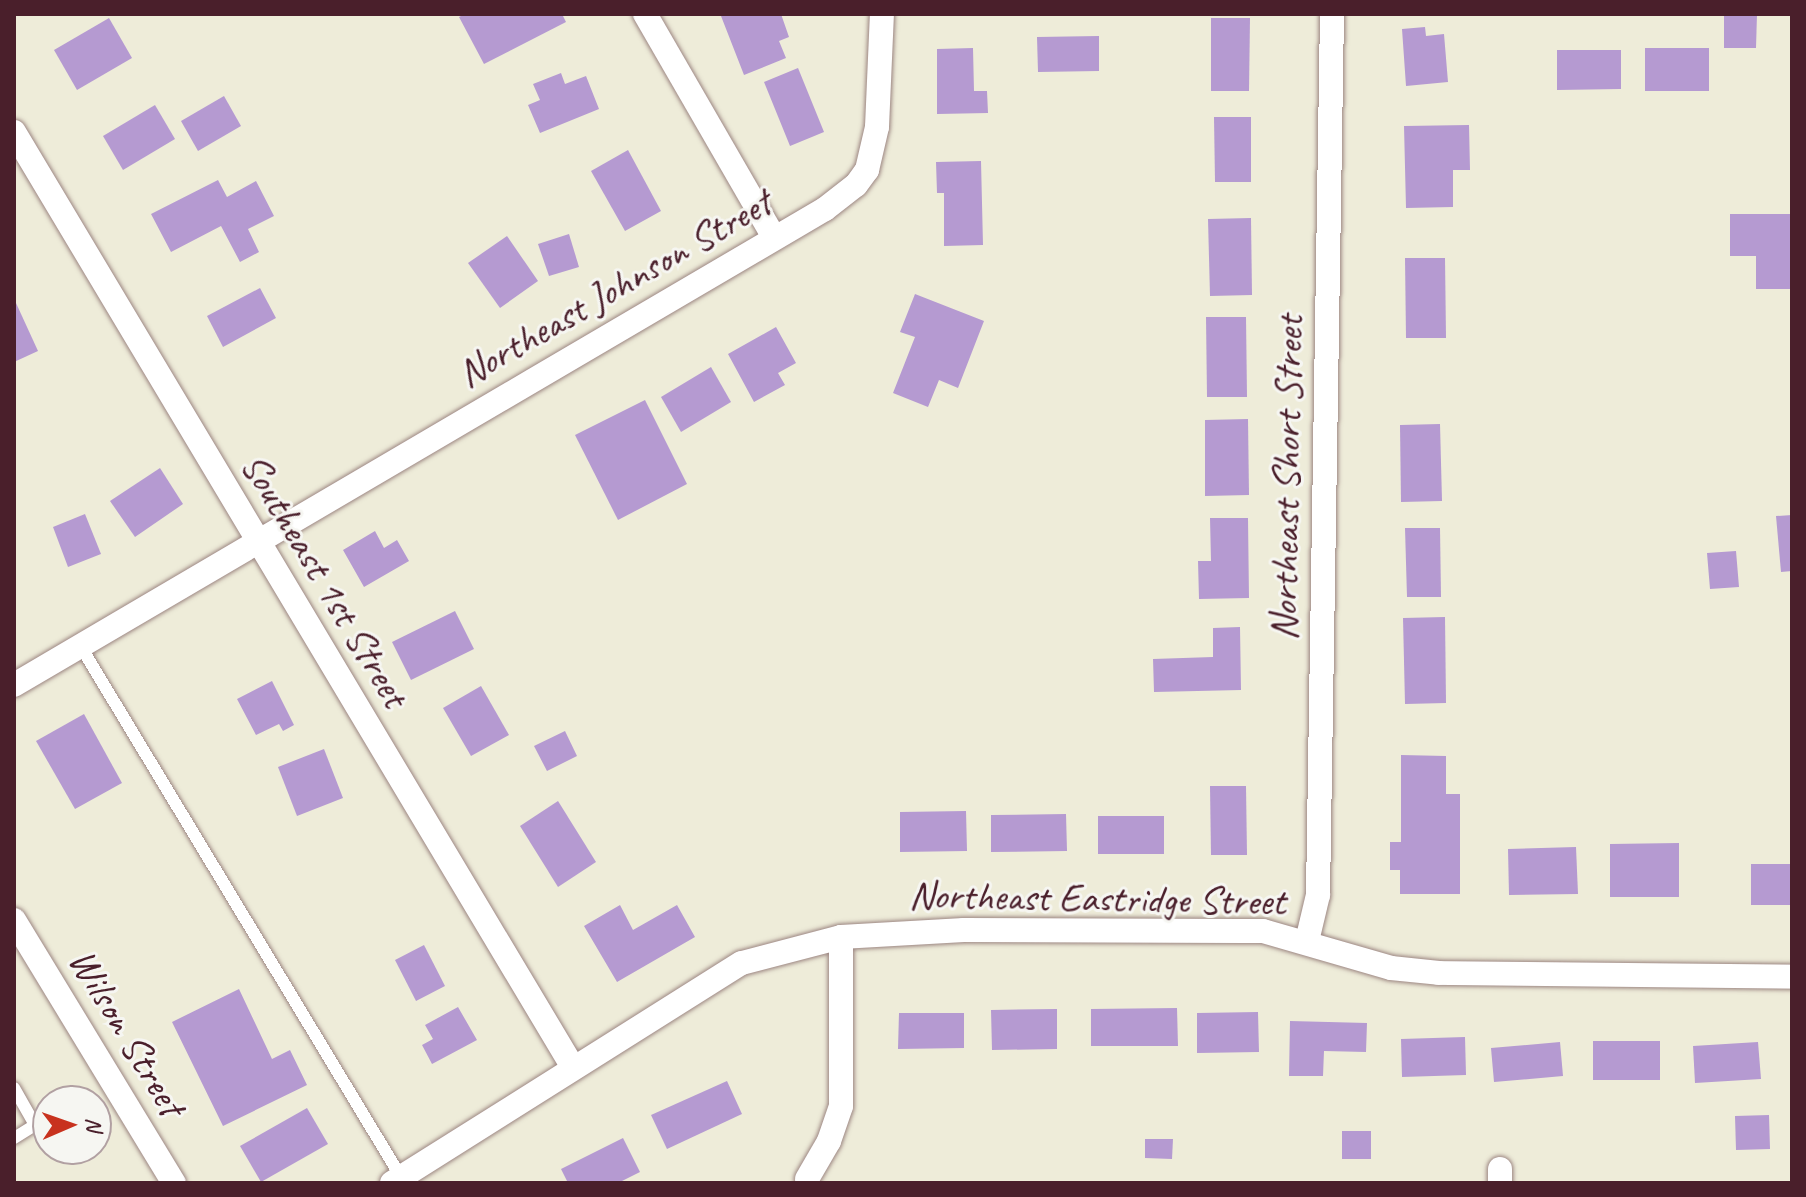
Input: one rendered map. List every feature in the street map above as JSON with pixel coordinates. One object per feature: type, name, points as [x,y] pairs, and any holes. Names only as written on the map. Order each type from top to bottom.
[{"type":"street","points":[[645,14],[774,237]]},
{"type":"street","name":"Northeast Johnson Street","points":[[14,685],[259,544],[825,209],[867,170],[877,127],[882,14]]},
{"type":"street","name":"Northeast Short Street","points":[[1307,941],[1318,895],[1332,14]]},
{"type":"street","name":"Southeast 1st Street","points":[[14,132],[572,1066]]},
{"type":"street","name":"Wilson Street","points":[[14,920],[174,1183]]},
{"type":"street","name":"Northeast Eastridge Street","points":[[396,1180],[572,1066],[742,963],[841,937],[964,930],[1263,931],[1307,941],[1391,968],[1439,973],[1792,977]]},
{"type":"street","points":[[807,1179],[829,1141],[841,1106],[841,937]]},
{"type":"lane","points":[[81,647],[396,1180]]},
{"type":"lane","points":[[14,1088],[35,1125],[14,1138]]},
{"type":"building","points":[[465,14],[562,14],[566,22],[484,64],[459,17]]},
{"type":"building","points":[[781,14],[789,37],[779,41],[786,58],[744,75],[721,16]]},
{"type":"building","points":[[1724,14],[1757,14],[1756,48],[1724,48]]},
{"type":"building","points":[[109,18],[132,58],[77,90],[54,50]]},
{"type":"building","points":[[1211,18],[1250,18],[1249,91],[1211,91]]},
{"type":"building","points":[[1425,27],[1426,36],[1444,34],[1448,82],[1406,86],[1402,29]]},
{"type":"building","points":[[1099,36],[1099,71],[1038,72],[1037,37]]},
{"type":"building","points":[[973,48],[974,91],[987,91],[988,113],[937,114],[937,49]]},
{"type":"building","points":[[1645,48],[1709,48],[1709,91],[1645,91]]},
{"type":"building","points":[[1557,50],[1621,50],[1621,89],[1557,90]]},
{"type":"building","points":[[798,68],[824,132],[790,146],[764,82]]},
{"type":"building","points":[[561,73],[565,84],[586,76],[599,109],[540,133],[528,105],[540,100],[533,84]]},
{"type":"building","points":[[224,96],[241,126],[198,151],[181,121]]},
{"type":"building","points":[[155,105],[175,139],[123,170],[103,136]]},
{"type":"building","points":[[1214,117],[1251,117],[1251,182],[1215,182]]},
{"type":"building","points":[[1469,125],[1470,170],[1453,170],[1453,207],[1406,208],[1404,126]]},
{"type":"building","points":[[628,150],[661,211],[625,231],[591,171]]},
{"type":"building","points":[[981,161],[983,245],[944,246],[944,193],[937,193],[936,162]]},
{"type":"building","points":[[218,180],[227,197],[256,181],[274,216],[248,229],[259,252],[240,262],[221,226],[171,252],[151,214]]},
{"type":"building","points":[[1730,214],[1792,214],[1792,289],[1756,289],[1756,256],[1730,256]]},
{"type":"building","points":[[1251,218],[1252,295],[1210,296],[1208,219]]},
{"type":"building","points":[[569,234],[579,267],[549,276],[538,244]]},
{"type":"building","points":[[507,236],[538,281],[500,308],[468,263]]},
{"type":"building","points":[[1405,258],[1445,258],[1446,338],[1406,338]]},
{"type":"building","points":[[260,288],[276,318],[223,347],[207,316]]},
{"type":"building","points":[[915,294],[984,321],[958,388],[939,380],[928,407],[893,393],[915,337],[900,332]]},
{"type":"building","points":[[14,304],[38,351],[14,362]]},
{"type":"building","points":[[1206,317],[1246,317],[1247,397],[1207,397]]},
{"type":"building","points":[[776,327],[796,363],[778,373],[785,385],[754,402],[728,354]]},
{"type":"building","points":[[711,367],[731,402],[681,432],[661,397]]},
{"type":"building","points":[[645,400],[687,484],[618,520],[575,435]]},
{"type":"building","points":[[1248,419],[1249,495],[1205,496],[1205,420]]},
{"type":"building","points":[[1440,424],[1442,501],[1401,502],[1400,425]]},
{"type":"building","points":[[160,468],[183,504],[135,537],[110,501]]},
{"type":"building","points":[[85,514],[101,554],[68,567],[53,527]]},
{"type":"building","points":[[1792,515],[1792,571],[1781,572],[1776,516]]},
{"type":"building","points":[[1210,518],[1248,518],[1249,598],[1199,599],[1198,561],[1211,561]]},
{"type":"building","points":[[1405,528],[1440,528],[1441,597],[1407,597]]},
{"type":"building","points":[[375,531],[384,548],[397,540],[409,561],[364,587],[343,550]]},
{"type":"building","points":[[1736,551],[1739,587],[1710,589],[1707,553]]},
{"type":"building","points":[[455,611],[474,649],[411,680],[392,642]]},
{"type":"building","points":[[1445,617],[1446,703],[1405,704],[1403,618]]},
{"type":"building","points":[[1240,627],[1241,690],[1154,692],[1153,659],[1213,657],[1213,628]]},
{"type":"building","points":[[272,681],[294,725],[283,731],[279,724],[256,735],[237,699]]},
{"type":"building","points":[[481,686],[509,735],[471,756],[443,708]]},
{"type":"building","points":[[84,714],[122,783],[75,809],[36,741]]},
{"type":"building","points":[[565,731],[577,756],[547,771],[534,746]]},
{"type":"building","points":[[324,749],[343,798],[297,816],[278,767]]},
{"type":"building","points":[[1401,755],[1446,756],[1446,794],[1460,794],[1460,894],[1400,894],[1400,870],[1390,870],[1390,842],[1401,842]]},
{"type":"building","points":[[1210,786],[1246,786],[1247,855],[1211,855]]},
{"type":"building","points":[[558,801],[596,862],[558,887],[520,826]]},
{"type":"building","points":[[966,811],[967,851],[900,852],[900,812]]},
{"type":"building","points":[[1066,814],[1067,851],[991,852],[991,815]]},
{"type":"building","points":[[1098,816],[1164,816],[1164,854],[1098,854]]},
{"type":"building","points":[[1679,843],[1679,897],[1610,897],[1610,844]]},
{"type":"building","points":[[1576,847],[1578,894],[1509,895],[1508,849]]},
{"type":"building","points":[[1751,864],[1792,864],[1792,905],[1751,905]]},
{"type":"building","points":[[620,905],[633,930],[677,905],[695,937],[617,982],[584,926]]},
{"type":"building","points":[[424,945],[445,986],[416,1001],[395,960]]},
{"type":"building","points":[[239,989],[272,1059],[290,1050],[307,1085],[223,1126],[172,1022]]},
{"type":"building","points":[[458,1007],[477,1040],[432,1064],[422,1045],[433,1039],[425,1025]]},
{"type":"building","points":[[1177,1008],[1178,1046],[1091,1046],[1091,1009]]},
{"type":"building","points":[[1057,1009],[1057,1049],[992,1050],[991,1010]]},
{"type":"building","points":[[1258,1012],[1259,1052],[1197,1053],[1197,1013]]},
{"type":"building","points":[[899,1013],[964,1013],[964,1048],[898,1049]]},
{"type":"building","points":[[1290,1021],[1367,1023],[1366,1052],[1324,1051],[1323,1076],[1289,1076]]},
{"type":"building","points":[[1465,1037],[1466,1075],[1402,1077],[1401,1039]]},
{"type":"building","points":[[1593,1041],[1660,1041],[1660,1080],[1593,1080]]},
{"type":"building","points":[[1560,1042],[1563,1076],[1494,1082],[1491,1048]]},
{"type":"building","points":[[1758,1042],[1761,1079],[1695,1083],[1693,1046]]},
{"type":"building","points":[[727,1081],[742,1114],[667,1149],[651,1115]]},
{"type":"building","points":[[307,1108],[328,1144],[261,1182],[240,1146]]},
{"type":"building","points":[[1769,1115],[1770,1149],[1736,1150],[1735,1116]]},
{"type":"building","points":[[1342,1131],[1371,1131],[1371,1159],[1342,1159]]},
{"type":"building","points":[[623,1138],[640,1172],[618,1183],[568,1183],[561,1169]]},
{"type":"building","points":[[1145,1139],[1173,1139],[1172,1159],[1145,1158]]}]
